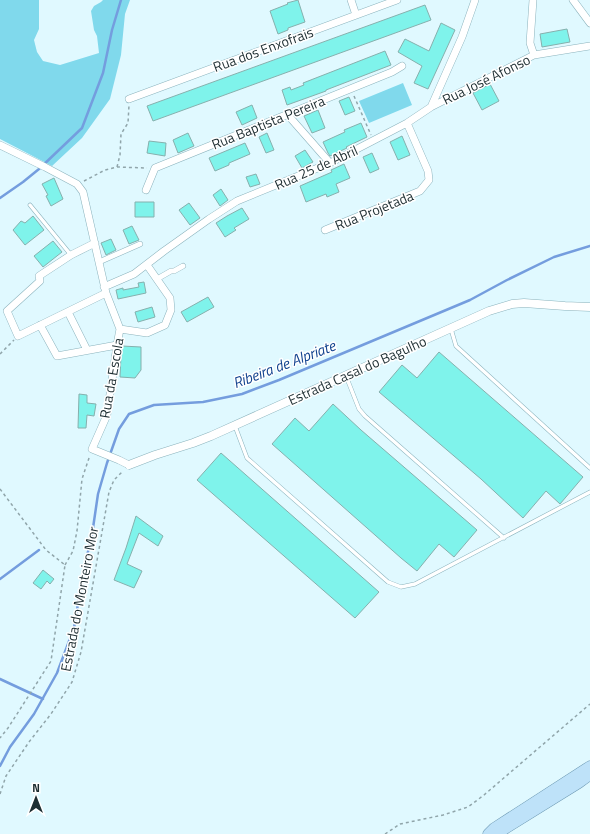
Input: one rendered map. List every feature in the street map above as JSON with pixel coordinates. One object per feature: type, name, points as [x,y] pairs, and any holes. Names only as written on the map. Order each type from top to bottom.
[{"type":"main road","points":[[488,834],[494,828],[590,766]]},
{"type":"main road","points":[[498,834],[590,775]]},
{"type":"street","points":[[351,0],[356,15]]},
{"type":"street","name":"Rua dos Enxofrais","points":[[130,99],[397,0]]},
{"type":"street","points":[[431,107],[462,37],[475,0]]},
{"type":"street","points":[[533,0],[530,43],[534,55]]},
{"type":"street","points":[[573,0],[590,23]]},
{"type":"street","name":"Rua José Afonso","points":[[431,107],[534,55],[590,46]]},
{"type":"street","name":"Rua Baptista Pereira","points":[[155,168],[392,72],[402,66]]},
{"type":"street","name":"Rua 25 de Abril","points":[[18,336],[68,312],[134,274],[209,219],[237,201],[330,163],[407,124],[431,107]]},
{"type":"street","points":[[287,114],[330,163]]},
{"type":"street","name":"Rua Projetada","points":[[325,230],[420,191],[429,180],[428,171],[407,124]]},
{"type":"street","points":[[0,145],[77,184],[83,192],[105,290],[120,329],[147,333],[165,325],[171,310],[170,298],[147,265]]},
{"type":"street","points":[[146,190],[155,168]]},
{"type":"street","points":[[18,336],[6,311],[40,281],[39,276],[71,255],[95,243]]},
{"type":"street","points":[[99,262],[140,244]]},
{"type":"street","points":[[157,279],[183,266]]},
{"type":"street","name":"Estrada Casal do Bagulho","points":[[129,465],[154,455],[193,443],[489,311],[512,304],[524,303],[590,307]]},
{"type":"street","points":[[68,312],[87,350]]},
{"type":"street","points":[[40,325],[57,356],[117,345]]},
{"type":"street","name":"Rua da Escola","points":[[92,449],[107,415],[120,329]]},
{"type":"street","points":[[92,449],[129,465]]},
{"type":"lane","points":[[30,206],[71,255]]},
{"type":"lane","points":[[451,328],[456,346],[590,468]]},
{"type":"lane","points":[[346,375],[359,409],[364,416],[504,538]]},
{"type":"lane","points":[[234,425],[247,458],[388,582],[401,587],[415,584],[590,492]]},
{"type":"path","points":[[351,88],[373,141]]},
{"type":"path","points":[[117,167],[120,155],[121,134],[128,124],[130,99]]},
{"type":"path","points":[[77,184],[105,170],[117,167],[155,168]]},
{"type":"path","points":[[0,354],[18,336]]},
{"type":"path","points":[[0,738],[51,661],[66,565],[73,551],[77,532],[82,479],[92,449]]},
{"type":"path","name":"Estrada do Monteiro Mor","points":[[0,794],[6,776],[29,742],[51,714],[72,682],[81,652],[109,492],[114,480],[129,465]]},
{"type":"path","points":[[0,489],[46,550],[66,565]]},
{"type":"path","points":[[384,834],[400,824],[443,815],[468,807],[590,704]]},
{"type":"shaded area","points":[[0,0],[39,0],[39,29],[34,40],[37,52],[43,61],[60,65],[99,53],[97,36],[94,30],[91,11],[94,6],[103,0],[130,0],[125,14],[121,55],[110,99],[82,138],[52,166],[0,139]]},
{"type":"shaded area","points":[[403,83],[412,105],[369,123],[359,101]]},
{"type":"building","points":[[298,0],[305,22],[288,28],[288,30],[278,34],[270,11],[288,4],[287,3]]},
{"type":"building","points":[[425,5],[431,20],[153,121],[147,106]]},
{"type":"building","points":[[441,23],[455,30],[428,89],[414,83],[422,66],[398,52],[405,39],[429,51]]},
{"type":"building","points":[[567,29],[570,42],[542,47],[540,34]]},
{"type":"building","points":[[385,51],[391,65],[287,105],[282,90],[290,87],[291,90],[304,85],[303,83]]},
{"type":"building","points":[[490,84],[499,101],[482,110],[473,93]]},
{"type":"building","points":[[349,97],[355,111],[345,115],[339,101]]},
{"type":"building","points":[[252,105],[257,118],[242,125],[236,112]]},
{"type":"building","points":[[318,110],[325,128],[312,133],[304,116]]},
{"type":"building","points":[[361,123],[367,137],[330,156],[323,142],[345,132],[344,130]]},
{"type":"building","points":[[188,133],[194,146],[178,153],[173,140]]},
{"type":"building","points":[[267,133],[274,150],[266,153],[259,137]]},
{"type":"building","points":[[402,136],[410,155],[398,160],[390,142]]},
{"type":"building","points":[[149,141],[166,143],[165,156],[147,153]]},
{"type":"building","points":[[245,143],[250,154],[215,171],[209,158]]},
{"type":"building","points":[[305,150],[313,162],[302,168],[295,156]]},
{"type":"building","points":[[372,153],[379,169],[370,173],[363,157]]},
{"type":"building","points":[[344,164],[350,178],[336,184],[339,192],[327,197],[326,194],[306,202],[300,186],[332,172],[331,170]]},
{"type":"building","points":[[256,174],[260,184],[250,187],[246,177]]},
{"type":"building","points":[[54,178],[63,199],[51,206],[46,196],[48,195],[42,184]]},
{"type":"building","points":[[221,189],[228,200],[220,206],[213,195]]},
{"type":"building","points":[[135,202],[154,202],[154,217],[135,217]]},
{"type":"building","points":[[189,203],[200,218],[190,225],[179,210]]},
{"type":"building","points":[[242,208],[249,219],[234,228],[236,230],[225,237],[216,223]]},
{"type":"building","points":[[33,216],[44,230],[25,245],[13,230],[21,221],[25,223]]},
{"type":"building","points":[[132,226],[139,240],[129,244],[123,230]]},
{"type":"building","points":[[111,239],[116,250],[106,255],[101,243]]},
{"type":"building","points":[[53,241],[62,252],[43,267],[34,256]]},
{"type":"building","points":[[144,282],[146,293],[118,299],[116,290],[139,287],[138,283]]},
{"type":"building","points":[[208,297],[214,307],[187,322],[181,312]]},
{"type":"building","points":[[152,307],[155,317],[138,322],[135,312]]},
{"type":"building","points":[[122,346],[141,347],[141,370],[135,378],[120,377]]},
{"type":"building","points":[[439,352],[583,477],[560,504],[546,491],[523,518],[481,479],[379,392],[402,365],[417,378]]},
{"type":"building","points":[[79,394],[87,395],[87,403],[96,404],[94,416],[87,415],[86,428],[78,428]]},
{"type":"building","points":[[333,404],[477,530],[454,557],[439,544],[417,571],[272,444],[295,418],[309,431]]},
{"type":"building","points":[[221,453],[379,592],[355,618],[197,480]]},
{"type":"building","points":[[136,516],[163,536],[158,546],[139,533],[127,564],[142,571],[134,588],[114,580]]},
{"type":"building","points":[[43,570],[54,579],[50,584],[47,581],[41,589],[33,583]]},
{"type":"waterway","points":[[0,198],[39,169],[82,128],[103,73],[112,30],[121,0]]},
{"type":"waterway","name":"Ribeira de Alpriate","points":[[0,766],[10,747],[34,714],[57,673],[74,628],[98,494],[119,429],[129,414],[154,405],[203,402],[242,394],[470,300],[554,257],[590,246]]},
{"type":"waterway","points":[[0,579],[39,550]]},
{"type":"waterway","points":[[0,679],[43,699]]}]
